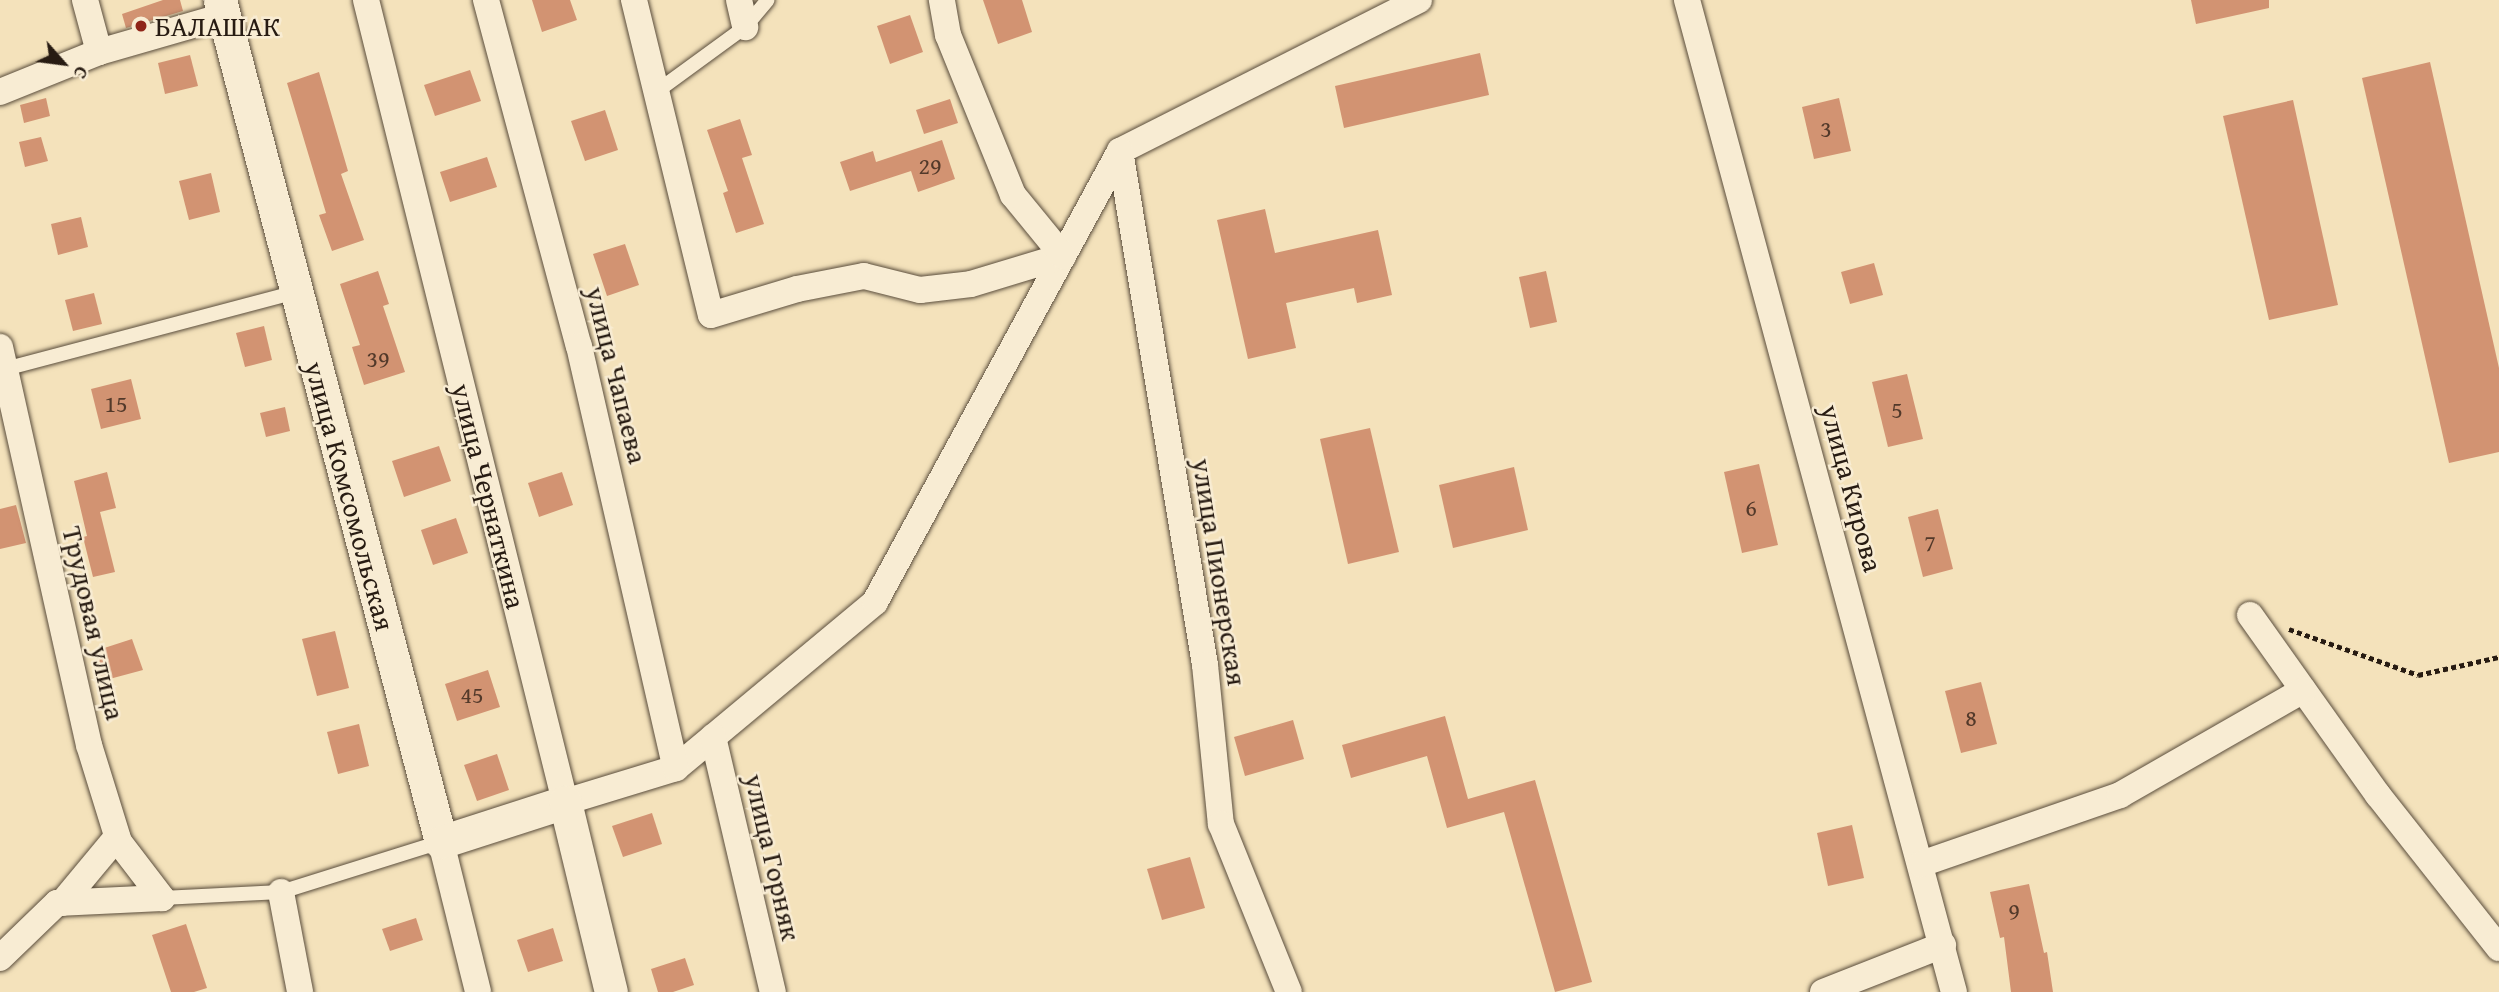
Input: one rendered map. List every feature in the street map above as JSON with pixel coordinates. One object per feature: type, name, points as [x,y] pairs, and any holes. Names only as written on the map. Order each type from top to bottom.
[{"type":"street","points":[[85,0],[99,52]]},
{"type":"street","name":"улица Чернаткина","points":[[366,0],[611,992]]},
{"type":"street","name":"улица Чапаева","points":[[486,0],[579,346],[676,768]]},
{"type":"street","points":[[634,0],[711,315],[797,289],[864,276],[920,290],[971,284],[1063,256]]},
{"type":"street","points":[[739,0],[745,27]]},
{"type":"street","points":[[942,0],[948,35],[1013,195],[1063,256]]},
{"type":"street","points":[[441,842],[676,768],[875,602],[1120,151],[1378,8],[1419,0]]},
{"type":"street","name":"улица Кирова","points":[[1687,0],[1954,992]]},
{"type":"street","points":[[0,92],[99,52],[222,8]]},
{"type":"street","name":"улица Комсомольская","points":[[222,8],[478,992]]},
{"type":"street","name":"улица Пионерская","points":[[1120,151],[1205,665],[1221,824],[1289,992]]},
{"type":"street","name":"Трудовая улица","points":[[2,358],[89,745],[117,836],[162,898]]},
{"type":"street","points":[[2250,615],[2378,795],[2499,948]]},
{"type":"street","points":[[1921,864],[2120,795],[2303,690]]},
{"type":"street","name":"улица Горняк","points":[[713,737],[773,992]]},
{"type":"street","points":[[62,903],[117,836]]},
{"type":"street","points":[[281,892],[300,992]]},
{"type":"street","points":[[0,957],[57,903],[162,898]]},
{"type":"street","points":[[1823,992],[1943,945]]},
{"type":"lane","points":[[656,92],[745,27],[768,0]]},
{"type":"lane","points":[[2,358],[297,292]]},
{"type":"lane","points":[[162,898],[281,892],[441,842]]},
{"type":"path","points":[[2250,615],[2418,675],[2499,657]]},
{"type":"building","name":"БАЛАШАК","points":[[163,0],[180,0],[183,11],[126,28],[122,14]]},
{"type":"building","points":[[532,0],[570,0],[577,20],[542,32]]},
{"type":"building","points":[[983,0],[1022,0],[1032,32],[998,44]]},
{"type":"building","points":[[2191,0],[2269,0],[2269,8],[2196,24]]},
{"type":"building","points":[[910,15],[923,52],[890,64],[877,26]]},
{"type":"building","points":[[1480,53],[1489,95],[1344,128],[1335,86]]},
{"type":"building","points":[[190,55],[198,86],[165,94],[158,63]]},
{"type":"building","points":[[2430,62],[2499,368],[2499,452],[2449,463],[2362,78]]},
{"type":"building","points":[[470,70],[481,101],[435,116],[424,85]]},
{"type":"building","points":[[319,72],[348,171],[341,174],[364,240],[332,251],[319,215],[326,213],[287,83]]},
{"type":"building","points":[[46,98],[50,116],[24,123],[20,105]]},
{"type":"building","points":[[1839,98],[1851,151],[1814,159],[1802,107]]},
{"type":"building","points":[[950,99],[958,123],[924,134],[916,110]]},
{"type":"building","points":[[2293,100],[2338,305],[2269,320],[2223,116]]},
{"type":"building","points":[[605,110],[618,150],[585,161],[571,121]]},
{"type":"building","points":[[740,119],[752,155],[742,158],[764,224],[736,233],[723,193],[728,191],[707,130]]},
{"type":"building","points":[[41,137],[48,161],[25,167],[19,142]]},
{"type":"building","points":[[942,140],[955,179],[918,192],[911,171],[850,191],[840,162],[873,151],[876,162]]},
{"type":"building","points":[[487,157],[497,187],[450,202],[440,172]]},
{"type":"building","points":[[211,173],[220,212],[189,220],[179,181]]},
{"type":"building","points":[[1265,209],[1275,253],[1378,230],[1392,295],[1357,303],[1354,288],[1286,303],[1296,348],[1248,359],[1217,220]]},
{"type":"building","points":[[81,217],[88,247],[58,255],[51,224]]},
{"type":"building","points":[[625,244],[639,285],[607,296],[593,254]]},
{"type":"building","points":[[1874,263],[1883,295],[1850,304],[1841,272]]},
{"type":"building","points":[[378,271],[389,304],[383,306],[405,372],[364,385],[352,347],[360,345],[340,284]]},
{"type":"building","points":[[1546,271],[1557,322],[1530,328],[1519,277]]},
{"type":"building","points":[[94,293],[102,324],[73,331],[65,300]]},
{"type":"building","points":[[264,326],[272,360],[245,367],[236,333]]},
{"type":"building","points":[[1907,374],[1923,439],[1888,447],[1872,382]]},
{"type":"building","points":[[131,379],[141,419],[101,429],[91,389]]},
{"type":"building","points":[[285,407],[290,431],[266,437],[260,413]]},
{"type":"building","points":[[1370,428],[1399,552],[1348,564],[1320,439]]},
{"type":"building","points":[[439,446],[451,481],[404,497],[392,461]]},
{"type":"building","points":[[1759,464],[1778,545],[1742,553],[1724,472]]},
{"type":"building","points":[[1514,467],[1528,530],[1453,548],[1439,485]]},
{"type":"building","points":[[107,472],[116,508],[100,512],[115,572],[93,577],[74,481]]},
{"type":"building","points":[[562,472],[573,505],[539,517],[528,483]]},
{"type":"building","points":[[16,505],[26,543],[0,549],[0,509]]},
{"type":"building","points":[[1938,509],[1953,569],[1923,577],[1908,517]]},
{"type":"building","points":[[456,518],[468,553],[433,565],[421,530]]},
{"type":"building","points":[[335,631],[349,688],[317,696],[302,639]]},
{"type":"building","points":[[132,639],[143,670],[102,681],[95,651]]},
{"type":"building","points":[[488,670],[500,707],[457,721],[445,684]]},
{"type":"building","points":[[1981,682],[1997,744],[1961,753],[1945,691]]},
{"type":"building","points":[[1445,716],[1468,799],[1535,780],[1592,982],[1555,992],[1504,812],[1447,828],[1427,756],[1351,778],[1342,745]]},
{"type":"building","points":[[1293,720],[1304,759],[1245,776],[1234,737]]},
{"type":"building","points":[[359,724],[369,766],[338,774],[327,732]]},
{"type":"building","points":[[497,754],[509,790],[477,801],[464,765]]},
{"type":"building","points":[[652,813],[662,844],[623,857],[612,826]]},
{"type":"building","points":[[1852,825],[1864,878],[1828,886],[1817,833]]},
{"type":"building","points":[[1190,857],[1205,908],[1162,920],[1147,869]]},
{"type":"building","points":[[2029,884],[2044,953],[2047,952],[2053,992],[2011,992],[2004,937],[2000,938],[1990,892]]},
{"type":"building","points":[[416,918],[423,940],[390,951],[382,929]]},
{"type":"building","points":[[186,924],[207,988],[194,992],[171,992],[152,935]]},
{"type":"building","points":[[553,928],[563,961],[528,972],[517,940]]},
{"type":"building","points":[[685,958],[694,985],[673,992],[658,992],[651,969]]},
{"type":"place","name":"БАЛАШАК","points":[[141,26]]}]
